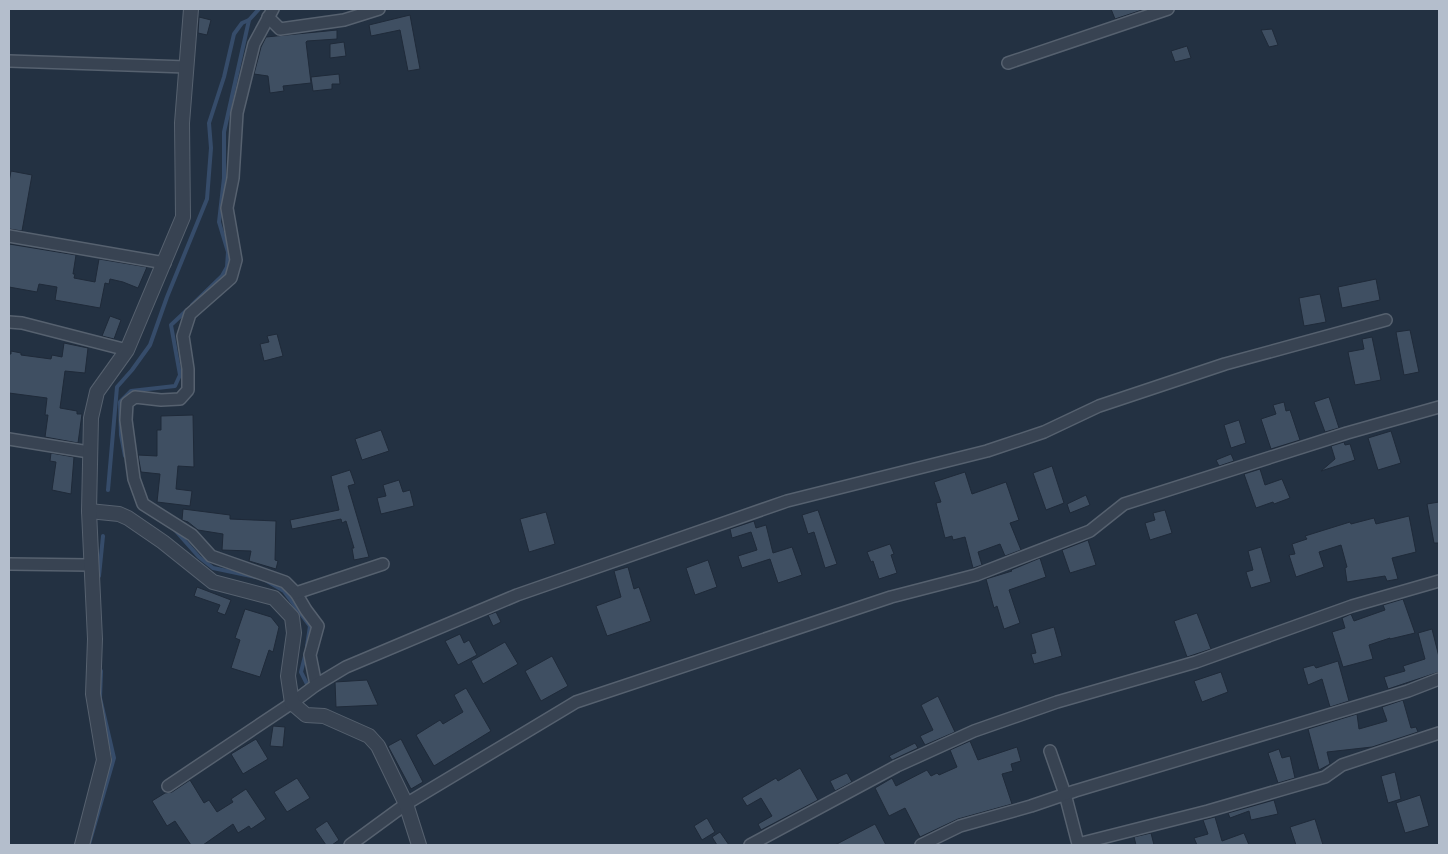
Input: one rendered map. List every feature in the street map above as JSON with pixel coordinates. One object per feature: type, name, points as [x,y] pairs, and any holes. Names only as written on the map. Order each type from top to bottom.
[{"type":"street","points":[[82,845],[104,760],[93,694],[95,639],[90,565],[89,512],[91,418],[97,392],[127,350],[183,217],[182,123],[191,9]]},
{"type":"street","points":[[316,685],[310,655],[318,626],[296,593],[284,582],[211,556],[192,535],[143,504],[134,479],[126,420],[127,403],[135,397],[161,400],[180,399],[188,390],[188,369],[183,336],[190,314],[231,278],[236,260],[227,208],[233,178],[237,113],[254,44],[270,13],[280,28],[344,20],[379,9]]},
{"type":"street","points":[[1008,63],[1168,9]]},
{"type":"street","points":[[9,61],[187,67]]},
{"type":"street","points":[[9,236],[165,263]]},
{"type":"street","points":[[168,786],[316,685],[346,667],[517,595],[787,501],[987,451],[1044,432],[1099,406],[1225,364],[1386,320]]},
{"type":"street","points":[[9,322],[22,323],[127,350]]},
{"type":"street","points":[[350,845],[406,804],[576,702],[891,597],[976,575],[1090,531],[1124,504],[1347,433],[1439,407]]},
{"type":"street","points":[[9,439],[89,452]]},
{"type":"street","points":[[89,512],[119,514],[128,518],[163,542],[214,582],[274,598],[292,617],[294,633],[288,676],[292,703],[306,715],[324,716],[369,736],[378,746],[406,804],[420,845]]},
{"type":"street","points":[[9,564],[90,565]]},
{"type":"street","points":[[296,593],[383,564]]},
{"type":"street","points":[[750,845],[897,766],[974,731],[1057,702],[1196,662],[1352,606],[1439,581]]},
{"type":"street","points":[[921,845],[960,826],[1032,806],[1065,794],[1408,691],[1439,679]]},
{"type":"street","points":[[1050,751],[1065,794],[1078,844],[1208,811],[1325,777],[1342,765],[1439,733]]},
{"type":"building","points":[[1111,9],[1145,9],[1115,19]]},
{"type":"building","points":[[410,15],[420,69],[408,71],[400,30],[371,36],[369,25]]},
{"type":"building","points":[[199,17],[211,20],[207,35],[198,33]]},
{"type":"building","points":[[1272,29],[1278,45],[1269,47],[1261,30]]},
{"type":"building","points":[[337,30],[337,39],[306,42],[311,83],[283,86],[284,91],[270,93],[268,76],[254,74],[261,47],[266,37]]},
{"type":"building","points":[[344,42],[346,56],[330,58],[330,44]]},
{"type":"building","points":[[1187,46],[1191,58],[1175,62],[1171,51]]},
{"type":"building","points":[[339,74],[340,84],[332,84],[332,89],[313,91],[311,77]]},
{"type":"building","points":[[11,171],[32,175],[22,231],[9,229],[9,182]]},
{"type":"building","points":[[9,244],[76,255],[74,278],[95,282],[99,259],[147,267],[138,288],[110,279],[109,284],[105,283],[100,308],[55,300],[57,287],[39,284],[37,292],[9,287]]},
{"type":"building","points":[[1376,279],[1380,300],[1342,308],[1338,287]]},
{"type":"building","points":[[1320,294],[1326,322],[1304,326],[1299,298]]},
{"type":"building","points":[[110,316],[121,320],[114,339],[102,336]]},
{"type":"building","points":[[1410,330],[1419,372],[1404,375],[1396,332]]},
{"type":"building","points":[[277,334],[283,356],[264,361],[260,344],[269,342],[267,336]]},
{"type":"building","points":[[1372,337],[1381,380],[1355,385],[1348,352],[1364,349],[1362,339]]},
{"type":"building","points":[[64,343],[88,348],[85,373],[65,371],[60,408],[77,411],[77,414],[82,414],[78,443],[45,437],[48,415],[45,415],[47,398],[9,393],[9,354],[11,354],[11,351],[21,353],[21,355],[51,359],[52,355],[62,357]]},
{"type":"building","points":[[1329,397],[1339,428],[1325,432],[1314,402]]},
{"type":"building","points":[[1284,402],[1286,411],[1290,410],[1300,440],[1271,449],[1261,419],[1276,414],[1273,405]]},
{"type":"building","points":[[193,415],[194,467],[178,466],[176,489],[192,491],[190,506],[157,502],[160,474],[141,472],[138,455],[157,456],[157,430],[161,430],[161,416]]},
{"type":"building","points":[[1239,420],[1246,443],[1231,448],[1224,425]]},
{"type":"building","points":[[381,430],[389,451],[362,460],[355,439]]},
{"type":"building","points":[[1391,431],[1401,463],[1378,470],[1368,438]]},
{"type":"building","points":[[1344,442],[1345,445],[1350,444],[1355,460],[1321,471],[1335,459],[1331,446]]},
{"type":"building","points":[[51,453],[74,457],[71,494],[52,490],[56,462],[50,461]]},
{"type":"building","points":[[1231,454],[1234,461],[1219,466],[1216,460]]},
{"type":"building","points":[[1052,466],[1064,503],[1046,510],[1033,473]]},
{"type":"building","points":[[1260,469],[1265,485],[1282,479],[1290,498],[1256,508],[1244,474]]},
{"type":"building","points":[[350,470],[355,484],[348,486],[369,557],[354,560],[352,548],[354,548],[346,521],[342,523],[341,519],[292,529],[290,520],[339,510],[331,476]]},
{"type":"building","points":[[965,472],[972,494],[1006,482],[1019,520],[1010,523],[1021,550],[1005,556],[1000,544],[978,552],[982,565],[973,568],[965,537],[953,540],[952,536],[945,538],[936,503],[941,502],[934,482]]},
{"type":"building","points":[[399,480],[403,492],[410,490],[414,506],[381,514],[377,498],[386,496],[383,485]]},
{"type":"building","points":[[1086,495],[1090,505],[1070,513],[1067,504]]},
{"type":"building","points":[[1439,502],[1439,543],[1434,543],[1427,504]]},
{"type":"building","points":[[183,509],[230,515],[230,519],[276,521],[275,560],[278,561],[276,569],[249,561],[251,551],[222,550],[223,534],[198,530],[182,520]]},
{"type":"building","points":[[818,510],[837,564],[825,568],[814,532],[808,534],[802,515]]},
{"type":"building","points":[[1165,510],[1172,533],[1150,540],[1145,523],[1155,520],[1153,513]]},
{"type":"building","points":[[546,512],[555,544],[529,552],[520,519]]},
{"type":"building","points":[[1409,516],[1416,552],[1392,558],[1398,579],[1387,581],[1385,576],[1347,582],[1345,568],[1347,567],[1341,545],[1319,552],[1324,567],[1296,577],[1289,555],[1295,554],[1292,544],[1307,539],[1305,536],[1350,522],[1351,524],[1374,518],[1376,524]]},
{"type":"building","points":[[754,521],[756,528],[766,525],[773,553],[792,547],[802,575],[778,583],[770,559],[742,568],[738,556],[757,550],[751,532],[732,538],[730,529]]},
{"type":"building","points":[[1088,540],[1096,565],[1070,573],[1062,550]]},
{"type":"building","points":[[890,544],[894,554],[891,555],[897,573],[879,579],[873,561],[871,562],[867,552]]},
{"type":"building","points":[[1261,547],[1271,582],[1251,588],[1246,572],[1253,570],[1248,551]]},
{"type":"building","points":[[1040,558],[1046,577],[1009,590],[1020,623],[1004,629],[997,606],[994,608],[986,579],[1012,571]]},
{"type":"building","points":[[708,560],[717,587],[695,595],[686,568]]},
{"type":"building","points":[[628,567],[634,589],[639,587],[651,621],[607,636],[596,606],[621,597],[614,571]]},
{"type":"building","points":[[197,587],[231,600],[225,615],[217,612],[220,605],[194,596]]},
{"type":"building","points":[[1403,599],[1415,633],[1369,645],[1373,659],[1343,667],[1332,632],[1345,628],[1342,618],[1351,614],[1354,621],[1385,610],[1383,605]]},
{"type":"building","points":[[245,609],[271,617],[279,627],[273,652],[269,650],[260,677],[231,668],[240,640],[235,638]]},
{"type":"building","points":[[496,612],[501,622],[493,626],[488,615]]},
{"type":"building","points":[[1197,613],[1211,649],[1187,657],[1174,621]]},
{"type":"building","points":[[1054,627],[1062,656],[1034,664],[1031,654],[1036,653],[1031,634]]},
{"type":"building","points":[[1432,629],[1439,657],[1439,672],[1388,689],[1384,677],[1405,671],[1403,666],[1425,659],[1418,633]]},
{"type":"building","points":[[460,634],[464,643],[469,640],[477,655],[458,665],[445,641]]},
{"type":"building","points":[[505,642],[518,664],[483,684],[471,661]]},
{"type":"building","points":[[552,656],[568,686],[541,701],[525,671]]},
{"type":"building","points":[[1338,661],[1349,701],[1330,707],[1322,679],[1308,685],[1303,668],[1314,665],[1316,668]]},
{"type":"building","points":[[1221,672],[1228,692],[1202,702],[1194,681]]},
{"type":"building","points":[[367,680],[378,705],[336,707],[335,682]]},
{"type":"building","points":[[466,688],[491,731],[434,766],[416,735],[440,720],[443,724],[463,712],[454,695]]},
{"type":"building","points":[[938,696],[955,732],[925,745],[920,736],[933,730],[921,705]]},
{"type":"building","points":[[1403,700],[1411,728],[1416,727],[1418,732],[1372,747],[1327,752],[1330,764],[1319,770],[1308,729],[1357,714],[1359,729],[1387,721],[1382,707]]},
{"type":"building","points":[[273,726],[285,727],[283,747],[270,746]]},
{"type":"building","points":[[256,739],[268,759],[243,774],[231,754]]},
{"type":"building","points":[[401,739],[423,782],[411,789],[388,746]]},
{"type":"building","points":[[970,741],[978,760],[1017,747],[1021,761],[1011,764],[1013,771],[1002,774],[1012,804],[958,819],[920,837],[905,808],[889,816],[875,788],[892,778],[896,786],[927,770],[931,776],[937,773],[939,775],[957,767],[950,750]]},
{"type":"building","points":[[915,743],[918,748],[892,760],[889,756]]},
{"type":"building","points":[[1279,749],[1282,758],[1290,756],[1295,778],[1278,783],[1268,753]]},
{"type":"building","points":[[800,768],[818,800],[761,830],[758,824],[772,816],[761,798],[747,806],[742,798],[776,778],[778,781]]},
{"type":"building","points":[[1395,772],[1401,799],[1388,803],[1381,776]]},
{"type":"building","points":[[847,773],[852,782],[835,791],[830,781]]},
{"type":"building","points":[[297,778],[310,798],[287,812],[274,792]]},
{"type":"building","points":[[190,780],[204,803],[209,800],[217,812],[233,802],[231,799],[246,789],[266,819],[251,829],[249,826],[238,833],[233,824],[203,845],[191,845],[175,821],[167,826],[152,801],[165,793],[172,792]]},
{"type":"building","points":[[1420,795],[1429,826],[1405,833],[1396,803]]},
{"type":"building","points":[[1274,800],[1278,814],[1251,820],[1249,811],[1230,818],[1228,813]]},
{"type":"building","points":[[1215,817],[1222,841],[1244,833],[1249,845],[1197,845],[1194,838],[1208,834],[1203,820]]},
{"type":"building","points":[[707,818],[715,832],[702,840],[694,826]]},
{"type":"building","points":[[1315,819],[1323,845],[1296,845],[1290,827]]},
{"type":"building","points":[[327,821],[339,840],[332,845],[326,845],[315,829]]},
{"type":"building","points":[[875,824],[886,845],[835,845]]},
{"type":"building","points":[[720,832],[729,845],[717,845],[712,837]]},
{"type":"building","points":[[1151,833],[1154,845],[1136,845],[1134,837]]},
{"type":"waterway","points":[[192,305],[222,276],[227,267],[228,252],[219,222],[224,178],[224,132],[249,20],[259,9]]},
{"type":"waterway","points":[[108,490],[117,387],[150,345],[167,297],[207,199],[211,148],[209,123],[224,77],[234,34],[242,23],[249,20]]},
{"type":"waterway","points":[[125,456],[121,435],[120,402],[131,391],[175,386],[180,375],[171,325],[187,310]]},
{"type":"waterway","points":[[175,530],[199,557],[213,568],[256,577]]},
{"type":"waterway","points":[[99,576],[103,536]]},
{"type":"waterway","points":[[267,581],[284,591],[310,626],[307,646]]},
{"type":"waterway","points":[[306,652],[301,672],[309,688]]},
{"type":"waterway","points":[[89,844],[114,758],[100,698],[101,671]]}]
